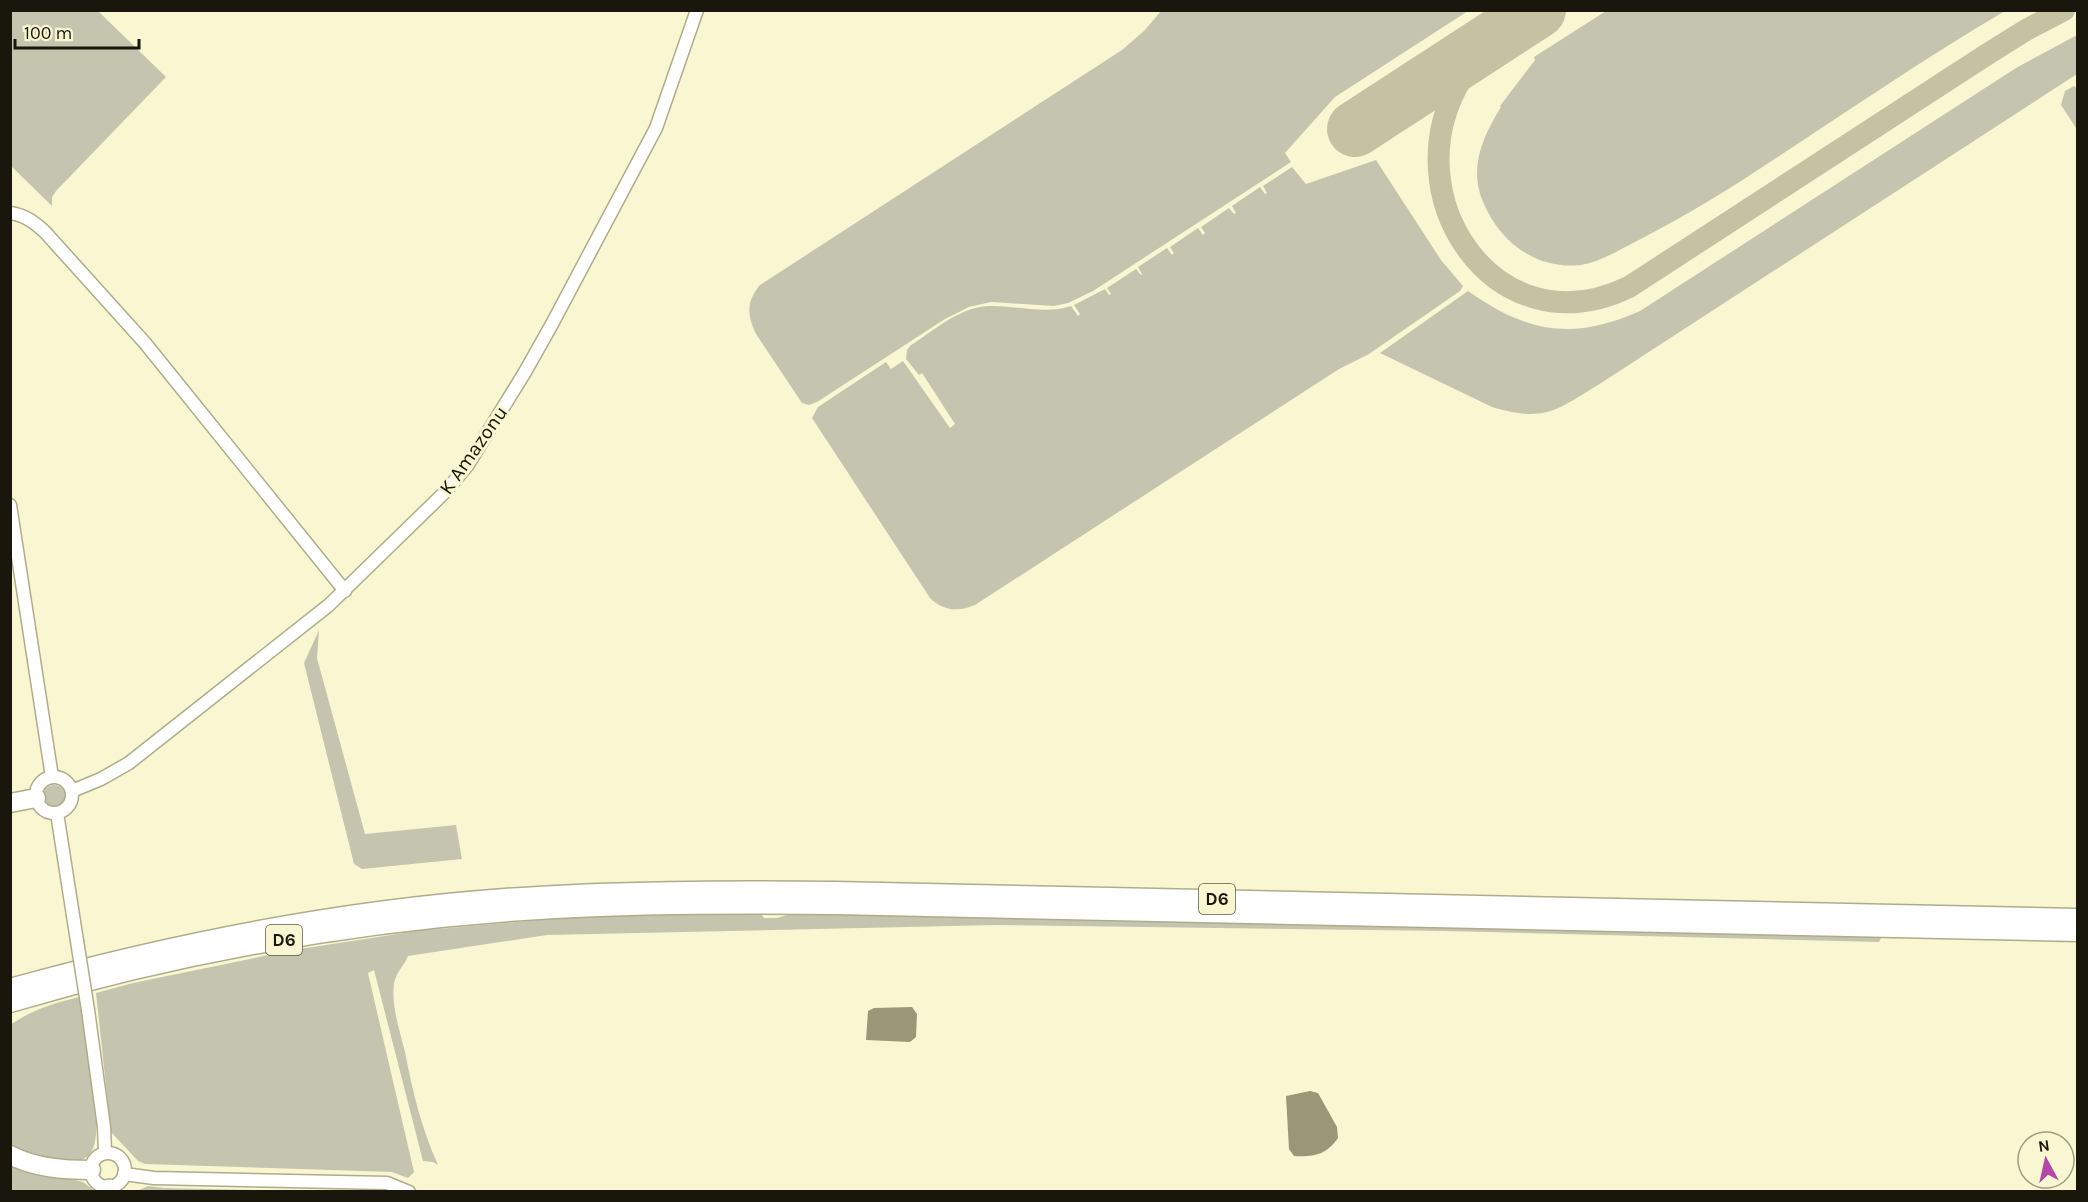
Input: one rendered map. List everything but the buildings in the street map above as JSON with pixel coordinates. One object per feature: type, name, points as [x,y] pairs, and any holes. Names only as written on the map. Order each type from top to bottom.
[{"type":"highway","points":[[10,803],[36,798]]},
{"type":"highway","name":"D6","points":[[10,988],[178,946],[253,931],[399,909],[502,898],[640,891],[847,892],[2078,918]]},
{"type":"highway","name":"D6","points":[[10,1003],[98,979],[246,946],[399,923],[555,909],[653,905],[848,905],[2078,932]]},
{"type":"highway","points":[[10,980],[55,976]]},
{"type":"highway","points":[[10,1014],[35,1002],[98,979]]},
{"type":"highway","points":[[10,1155],[36,1165],[91,1170]]},
{"type":"street","name":"K Amazonu","points":[[72,791],[101,779],[129,763],[345,591],[455,481],[525,372],[656,128],[697,10]]},
{"type":"street","points":[[10,213],[20,214],[32,220],[45,232],[138,334],[345,591]]},
{"type":"street","points":[[10,505],[52,777]]},
{"type":"street","points":[[52,777],[67,782],[72,791],[68,808],[57,813],[41,808],[36,798],[38,786],[47,778],[52,777]]},
{"type":"street","points":[[57,813],[99,1085],[105,1153]]},
{"type":"street","points":[[105,1153],[114,1154],[121,1160],[124,1174],[120,1181],[109,1189],[93,1178],[91,1170],[93,1161],[105,1153]]},
{"type":"street","points":[[124,1174],[154,1178],[387,1183],[409,1191]]},
{"type":"green space","points":[[10,11],[98,11],[166,77],[56,191],[52,197],[52,206],[11,166]]},
{"type":"green space","points":[[1161,11],[1468,11],[1335,97],[1285,153],[1291,162],[1093,291],[1068,303],[1054,306],[991,302],[969,307],[945,319],[817,402],[809,405],[802,403],[753,327],[750,303],[760,285],[1122,50],[1144,31]]},
{"type":"green space","points":[[1606,11],[2005,11],[1905,73],[1741,181],[1662,228],[1595,261],[1581,265],[1550,263],[1522,251],[1500,231],[1491,218],[1479,191],[1477,166],[1479,154],[1500,106],[1535,60],[1534,57]]},
{"type":"green space","points":[[2077,35],[2077,74],[1598,385],[1559,408],[1548,412],[1524,414],[1492,407],[1380,353],[1468,291],[1511,316],[1531,324],[1551,328],[1572,329],[1593,326],[1640,311],[2016,68]]},
{"type":"green space","points":[[2074,86],[2078,89],[2078,126],[2076,128],[2061,105],[2065,91]]},
{"type":"green space","points":[[1376,160],[1441,260],[1463,286],[1460,291],[1369,354],[1339,369],[975,605],[963,609],[951,609],[940,606],[930,598],[812,418],[818,407],[886,362],[891,369],[903,361],[950,428],[955,424],[922,373],[919,375],[906,359],[910,346],[947,321],[967,311],[988,306],[1051,310],[1071,306],[1078,316],[1080,314],[1074,305],[1105,289],[1109,295],[1111,294],[1107,288],[1136,269],[1141,275],[1138,267],[1167,248],[1172,255],[1174,253],[1170,247],[1198,228],[1203,235],[1205,233],[1201,227],[1229,208],[1234,214],[1236,213],[1232,206],[1260,187],[1265,194],[1267,193],[1263,186],[1292,167],[1306,184]]},
{"type":"green space","points":[[319,630],[317,658],[365,834],[456,825],[462,859],[362,869],[354,864],[304,663]]},
{"type":"green space","points":[[50,785],[58,785],[65,792],[65,800],[58,807],[50,807],[43,800],[43,792]]},
{"type":"green space","points":[[761,914],[764,918],[777,918],[790,914],[1337,923],[1524,930],[1882,936],[1879,942],[1445,931],[995,925],[547,935],[408,956],[396,976],[394,1001],[411,1082],[418,1110],[438,1165],[423,1161],[374,970],[368,973],[414,1172],[408,1178],[392,1172],[145,1164],[138,1161],[111,1132],[96,993],[133,983],[293,950],[417,931],[560,918]]},
{"type":"green space","points":[[79,997],[90,1054],[97,1126],[95,1144],[89,1155],[81,1160],[61,1162],[39,1157],[11,1145],[10,1025],[43,1008]]},
{"type":"green space","points":[[11,1162],[83,1182],[95,1191],[11,1192]]},
{"type":"green space","points":[[148,1186],[164,1188],[305,1191],[137,1191]]},
{"type":"shaded area","points":[[912,1007],[917,1014],[916,1037],[910,1042],[866,1040],[868,1011],[874,1008]]},
{"type":"shaded area","points":[[1310,1091],[1318,1093],[1337,1127],[1338,1138],[1329,1148],[1319,1154],[1294,1156],[1289,1149],[1286,1096]]},
{"type":"taxiway","points":[[1540,10],[1507,32],[1487,49],[1462,78],[1443,123],[1439,169],[1448,212],[1468,250],[1498,280],[1536,298],[1580,301],[1629,287],[1986,55],[2064,10]]},
{"type":"runway","points":[[1355,129],[1538,10]]}]
